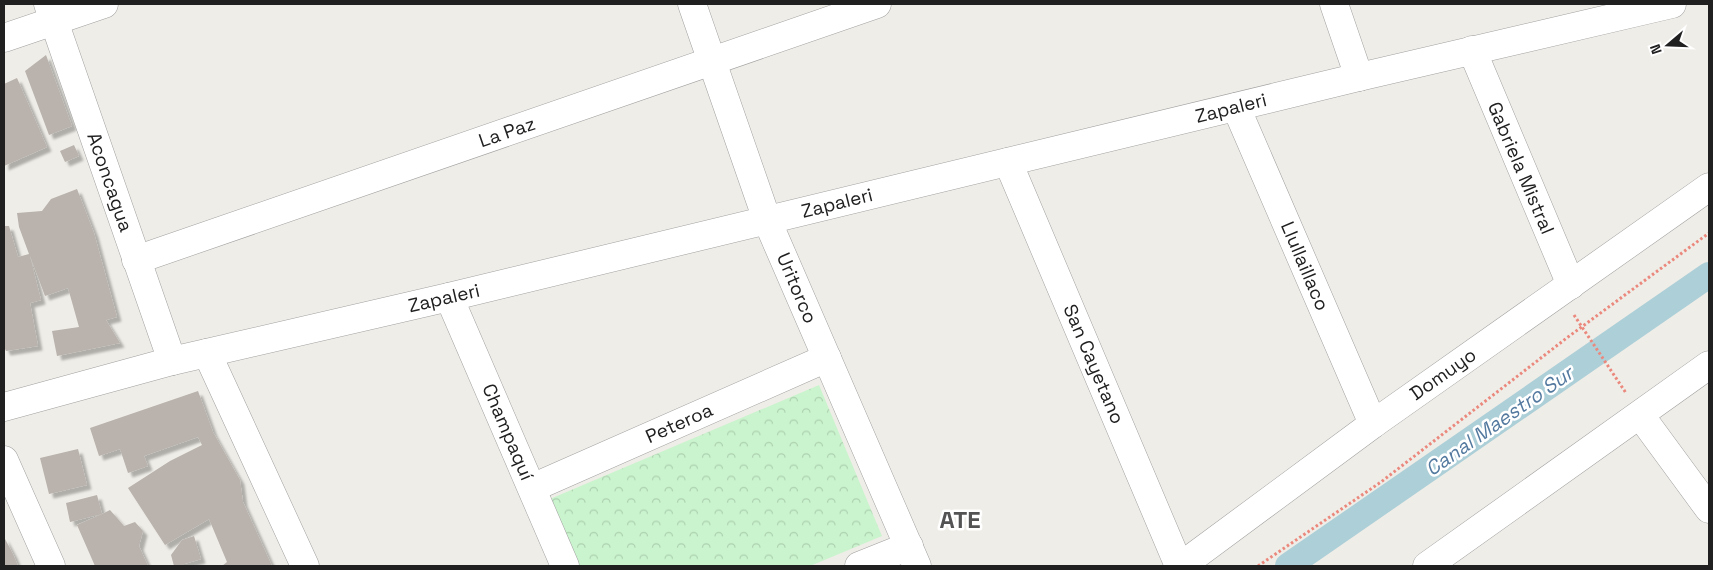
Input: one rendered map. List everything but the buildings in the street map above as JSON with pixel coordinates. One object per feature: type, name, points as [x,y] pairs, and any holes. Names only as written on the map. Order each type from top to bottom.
[{"type":"street","points":[[4,38],[51,12],[104,4]]},
{"type":"street","name":"Uritorco","points":[[692,4],[767,220],[913,556]]},
{"type":"street","name":"La Paz","points":[[136,260],[877,4]]},
{"type":"street","points":[[1334,4],[1359,77]]},
{"type":"street","name":"Zapaleri","points":[[4,407],[172,361],[449,297],[1359,77],[1672,4]]},
{"type":"street","name":"Aconcagua","points":[[51,12],[172,361]]},
{"type":"street","name":"Gabriela Mistral","points":[[1472,50],[1571,285]]},
{"type":"street","name":"Llullaillaco","points":[[1236,107],[1373,424]]},
{"type":"street","name":"San Cayetano","points":[[1008,162],[1180,566]]},
{"type":"street","name":"Domuyo","points":[[1180,566],[1373,424],[1709,187]]},
{"type":"street","name":"Champaquí","points":[[449,297],[565,566]]},
{"type":"street","points":[[207,353],[305,566]]},
{"type":"street","name":"Peteroa","points":[[532,488],[827,358]]},
{"type":"street","points":[[1427,566],[1459,557],[1640,415],[1709,365]]},
{"type":"street","points":[[1640,415],[1709,509]]},
{"type":"street","points":[[4,460],[51,566]]},
{"type":"street","points":[[859,566],[913,556]]},
{"type":"path","points":[[1258,566],[1381,482],[1709,232]]},
{"type":"path","points":[[1582,327],[1612,373]]},
{"type":"green space","points":[[819,385],[882,536],[810,566],[578,566],[550,499]]},
{"type":"waterway","name":"Canal Maestro Sur","points":[[1288,566],[1709,275]]},
{"type":"district","name":"ATE","points":[[960,519]]}]
